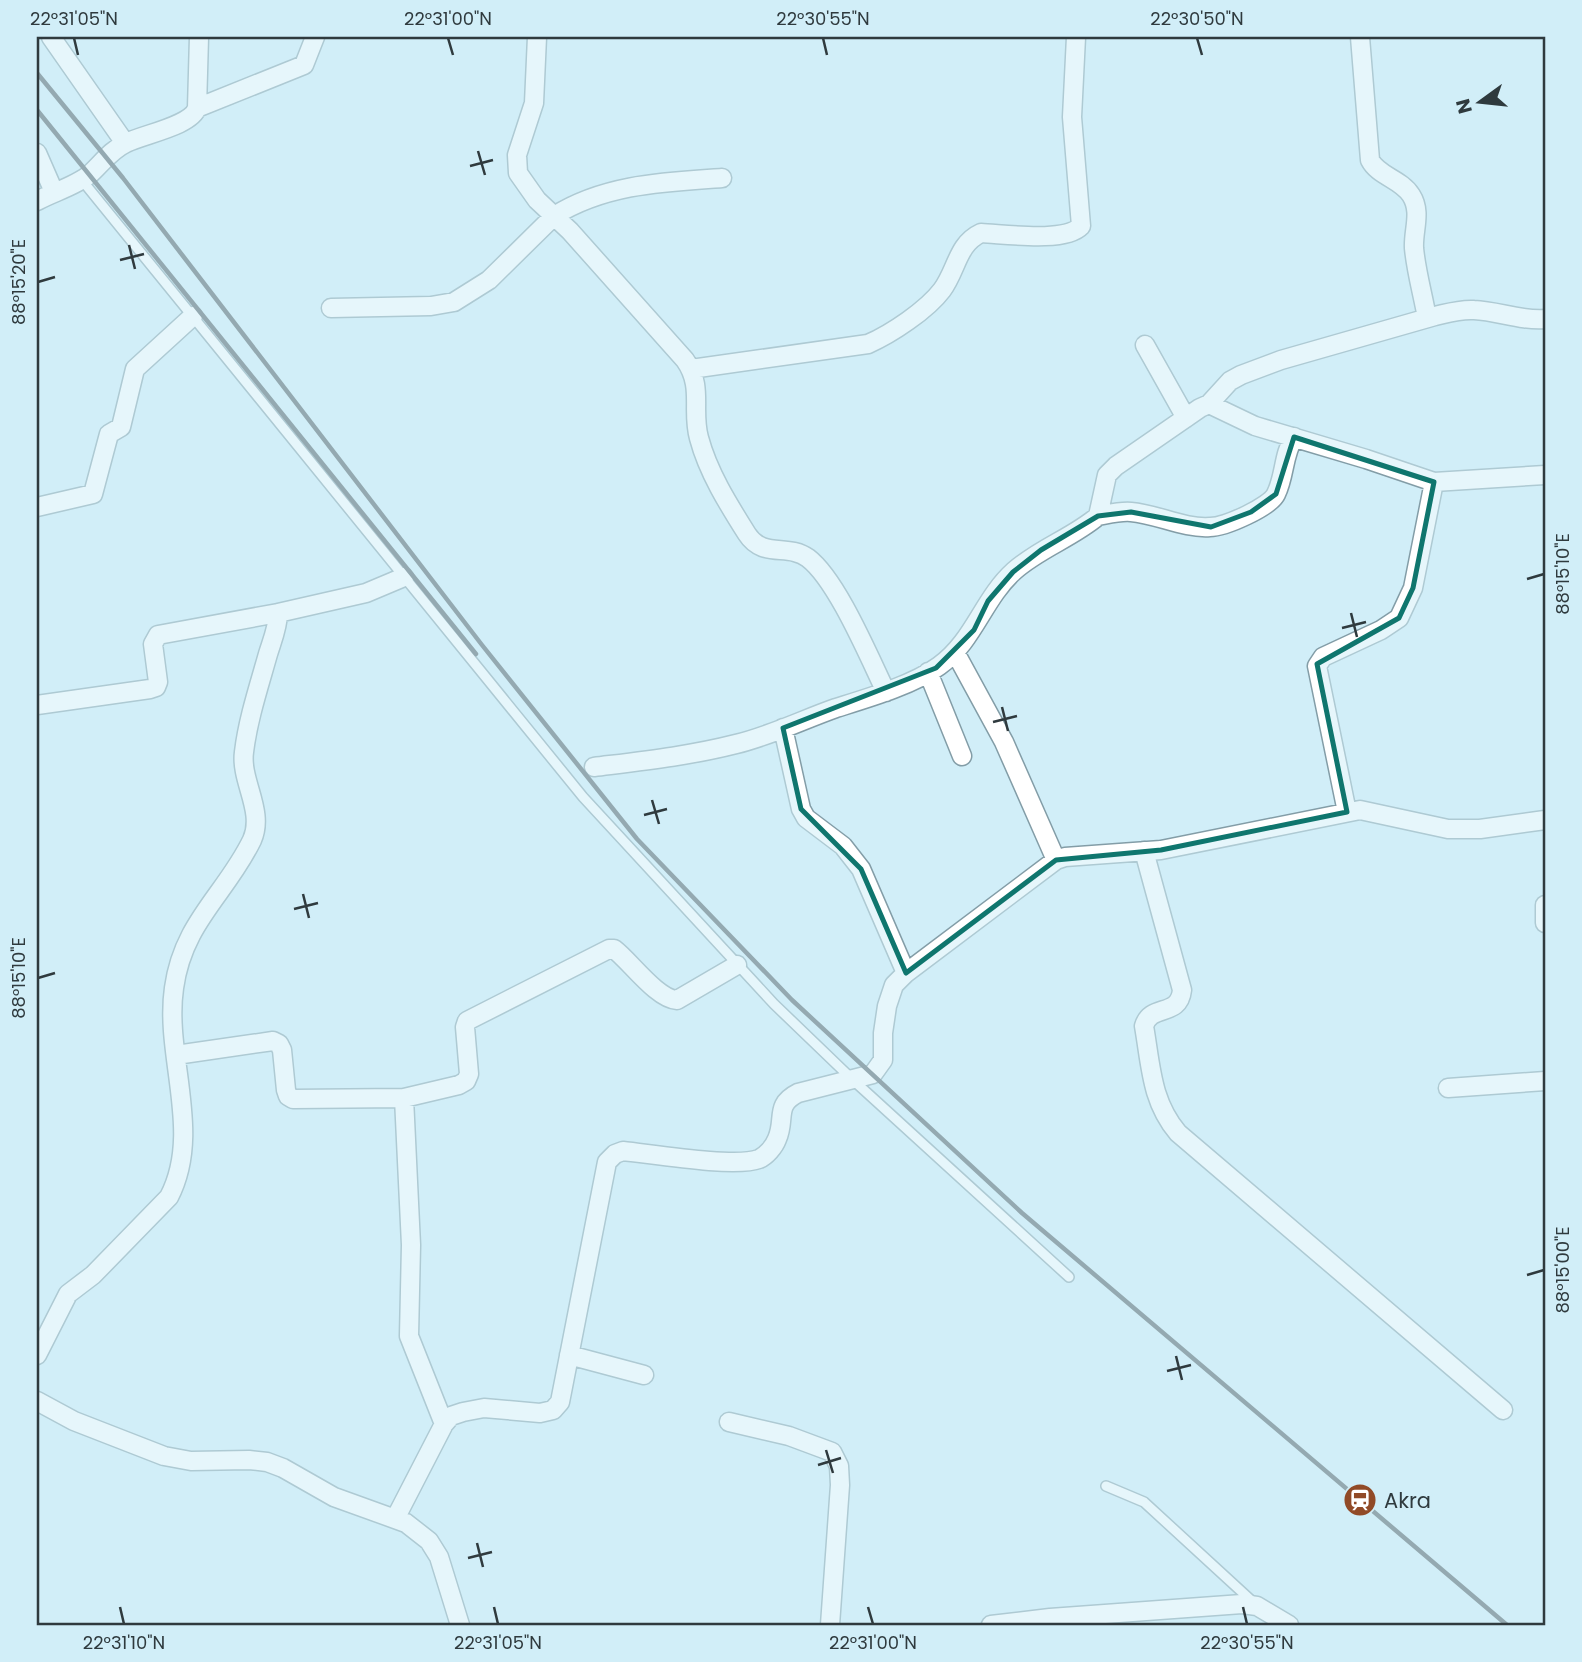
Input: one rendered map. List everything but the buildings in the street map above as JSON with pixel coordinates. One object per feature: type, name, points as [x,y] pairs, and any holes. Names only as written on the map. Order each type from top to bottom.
[{"type":"street","points":[[51,37],[125,143]]},
{"type":"street","points":[[37,201],[88,176],[106,156],[125,143],[185,121],[195,114],[199,37]]},
{"type":"street","points":[[197,108],[304,65],[315,37]]},
{"type":"street","points":[[537,37],[534,103],[516,164],[523,181],[691,369],[697,390],[699,440],[717,483],[747,535],[755,545],[801,554],[818,568],[836,593],[886,692]]},
{"type":"street","points":[[691,369],[868,344],[885,337],[935,298],[944,288],[963,248],[971,238],[981,233],[1063,236],[1076,232],[1081,226],[1072,117],[1076,37]]},
{"type":"street","points":[[1360,37],[1370,160],[1410,193],[1416,205],[1414,248],[1427,318]]},
{"type":"street","points":[[37,153],[54,192]]},
{"type":"street","points":[[331,308],[431,306],[454,302],[489,281],[554,216],[586,200],[655,182],[722,178]]},
{"type":"street","points":[[1098,516],[1107,475],[1116,466],[1209,404],[1221,389],[1241,375],[1281,360],[1456,311],[1474,310],[1518,318],[1545,319]]},
{"type":"street","points":[[37,507],[93,494],[109,434],[121,427],[135,369],[193,316]]},
{"type":"street","points":[[1145,345],[1186,418]]},
{"type":"street","points":[[1209,404],[1255,426],[1434,482],[1545,475]]},
{"type":"street","points":[[594,767],[665,759],[737,744],[886,692],[928,672],[956,652],[974,630],[988,601],[1013,572],[1041,550],[1069,538],[1098,516],[1131,512],[1211,527],[1268,503],[1276,495],[1285,456],[1294,437]]},
{"type":"street","points":[[1347,812],[1317,666],[1323,657],[1391,625],[1399,618],[1413,588],[1434,482]]},
{"type":"street","points":[[37,705],[156,687],[158,682],[153,644],[159,635],[278,613],[366,593],[404,578]]},
{"type":"street","points":[[37,1355],[68,1294],[93,1275],[169,1197],[176,1184],[181,1164],[182,1120],[173,999],[178,964],[189,937],[244,854],[256,828],[256,814],[244,771],[243,755],[248,724],[278,613]]},
{"type":"street","points":[[956,652],[1004,743],[1056,860]]},
{"type":"street","points":[[928,672],[962,756]]},
{"type":"street","points":[[783,729],[801,809],[806,818],[843,846],[861,869],[906,973]]},
{"type":"street","points":[[395,1519],[444,1424],[452,1416],[484,1408],[540,1413],[553,1410],[559,1402],[607,1162],[615,1154],[623,1151],[736,1162],[759,1158],[769,1151],[778,1139],[783,1107],[788,1098],[873,1074],[883,1060],[883,1033],[887,1006],[894,985],[906,973],[972,926],[1056,860],[1161,850],[1360,810],[1448,829],[1518,825],[1545,820]]},
{"type":"street","points":[[1144,851],[1182,990],[1181,999],[1176,1006],[1153,1014],[1147,1018],[1144,1027],[1154,1087],[1161,1111],[1178,1133],[1503,1410]]},
{"type":"street","points":[[1545,905],[1545,923]]},
{"type":"street","points":[[176,1055],[273,1041],[279,1044],[282,1050],[286,1090],[288,1096],[293,1099],[404,1098],[467,1081],[467,1021],[609,950],[614,949],[660,993],[671,1000],[677,1000],[737,965]]},
{"type":"street","points":[[1448,1088],[1545,1081]]},
{"type":"street","points":[[404,1098],[411,1245],[409,1336],[444,1424]]},
{"type":"street","points":[[569,1355],[644,1376]]},
{"type":"street","points":[[37,1401],[74,1421],[164,1456],[191,1461],[267,1462],[334,1497],[406,1522],[429,1541],[439,1557],[460,1625]]},
{"type":"street","points":[[729,1422],[789,1436],[832,1452],[837,1458],[840,1485],[830,1625]]},
{"type":"street","points":[[991,1625],[1242,1604],[1258,1606],[1289,1625]]},
{"type":"lane","points":[[81,179],[583,797],[774,1004],[853,1080],[1069,1277]]},
{"type":"lane","points":[[1106,1486],[1144,1502],[1258,1606]]},
{"type":"highlighted area","points":[[1294,437],[1434,482],[1413,588],[1399,618],[1317,664],[1347,812],[1161,850],[1056,860],[906,973],[861,869],[801,809],[783,728],[936,668],[974,630],[988,601],[1013,572],[1041,550],[1098,516],[1131,512],[1211,527],[1251,512],[1276,494]]},
{"type":"railway","points":[[37,73],[123,178],[482,645],[637,839],[792,1000],[1022,1213],[1507,1625]]},
{"type":"railway","points":[[37,110],[476,654]]},
{"type":"place","name":"Akra","points":[[1360,1500]]}]
